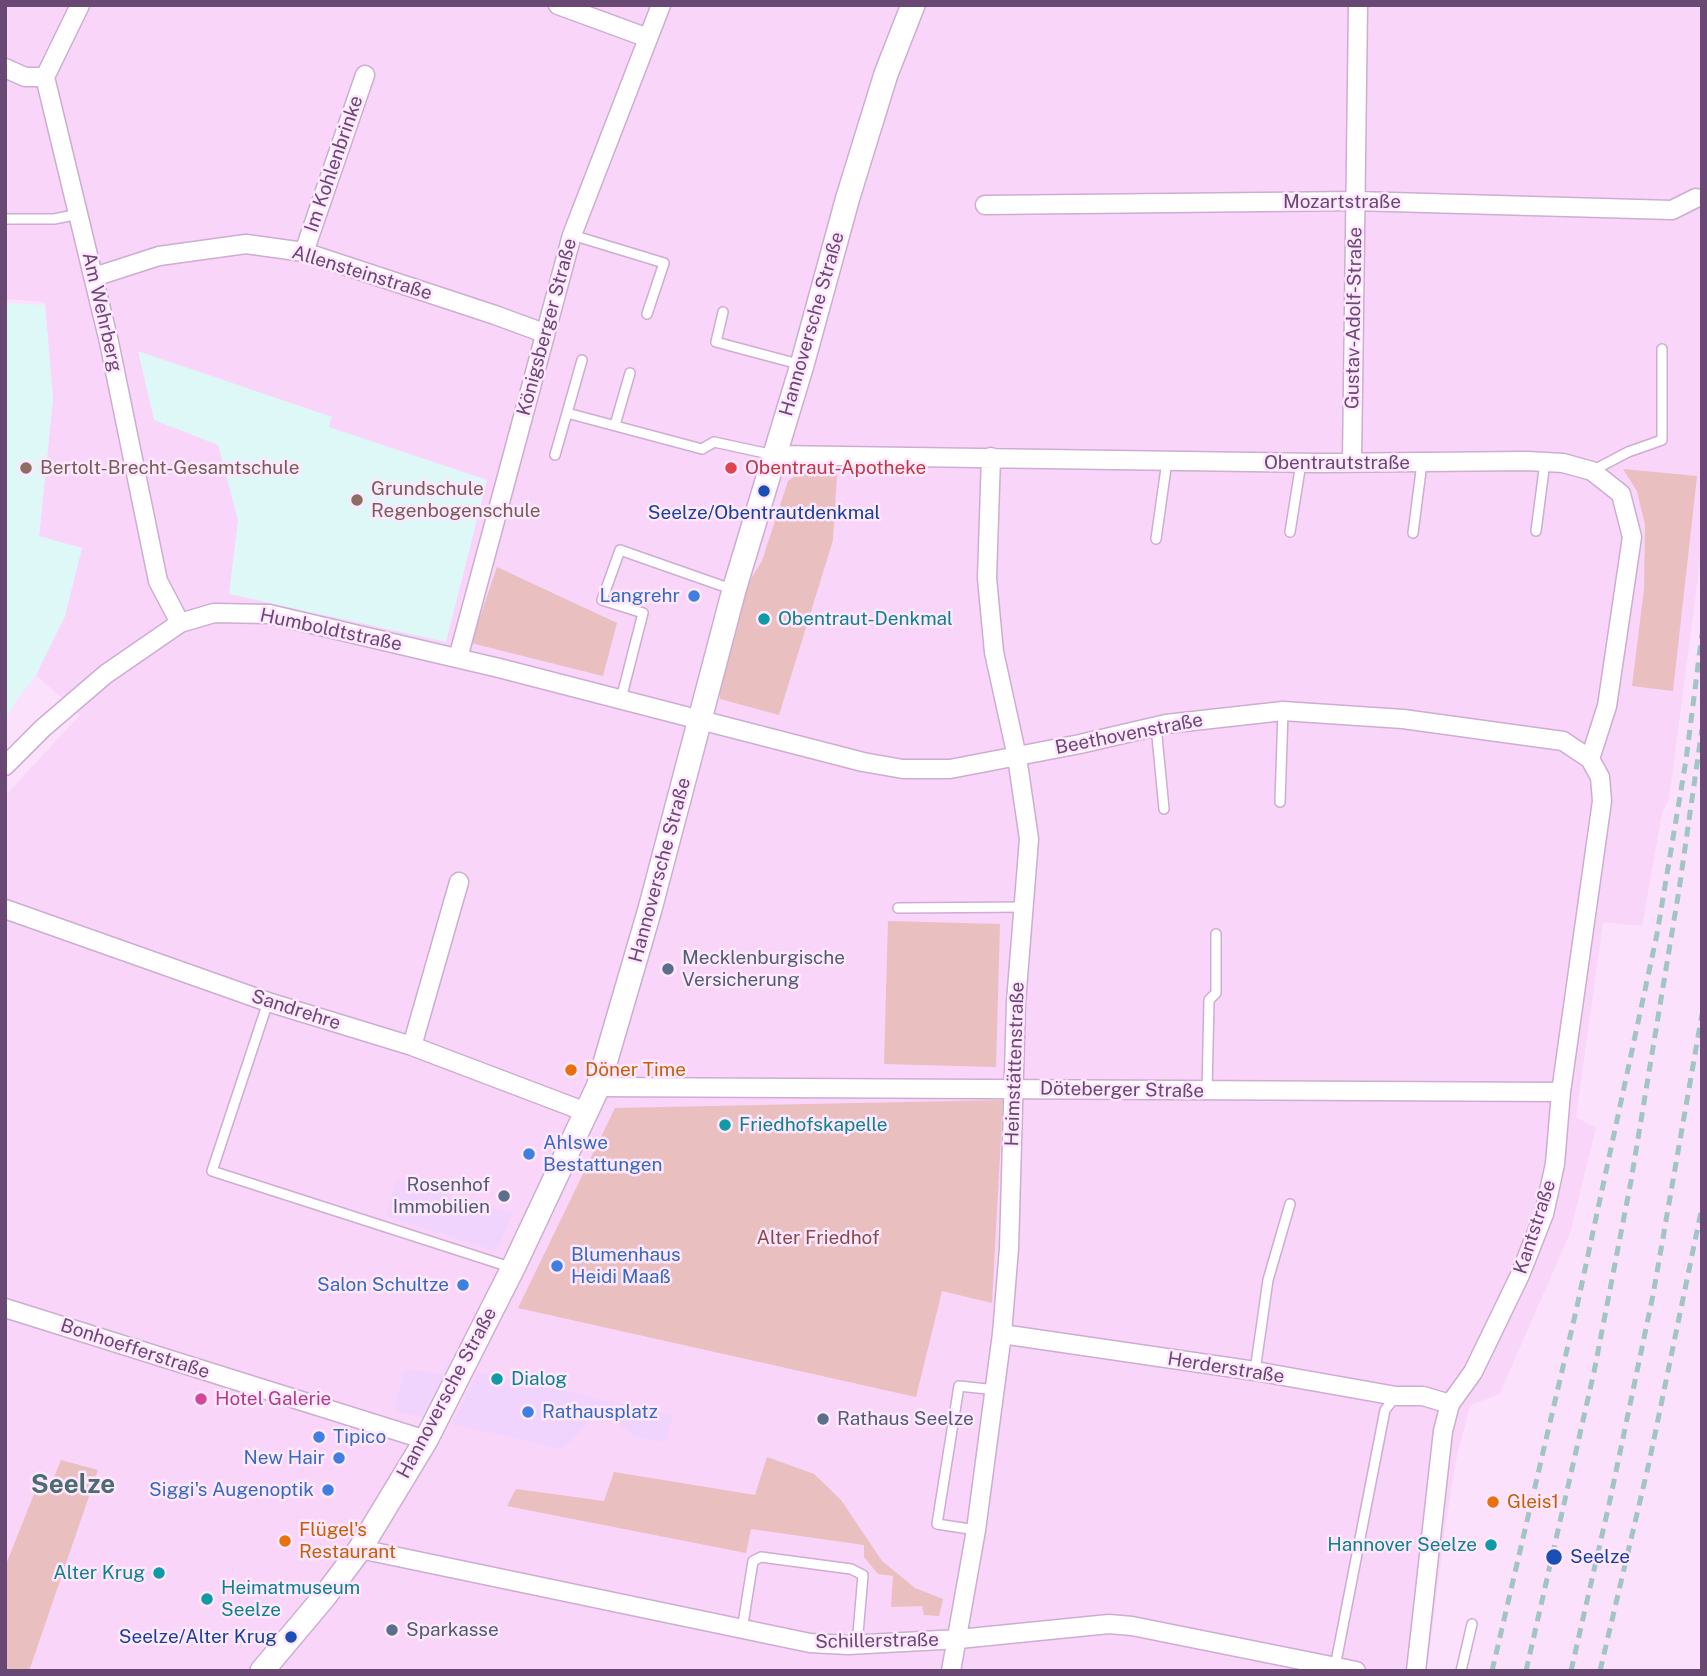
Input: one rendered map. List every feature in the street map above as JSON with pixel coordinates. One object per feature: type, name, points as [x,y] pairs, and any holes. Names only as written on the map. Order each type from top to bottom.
[{"type":"street","points":[[5,68],[25,77],[45,77],[80,5]]},
{"type":"street","points":[[558,5],[648,38]]},
{"type":"street","name":"Königsberger Straße","points":[[458,658],[572,235],[661,5]]},
{"type":"street","name":"Hannoversche Straße","points":[[262,1671],[360,1549],[426,1440],[513,1268],[598,1087],[650,909],[734,590],[802,365],[852,185],[886,74],[913,5]]},
{"type":"street","name":"Gustav-Adolf-Straße","points":[[1352,462],[1357,5]]},
{"type":"street","name":"Im Kohlenbrinke","points":[[304,252],[365,75]]},
{"type":"street","name":"Am Wehrberg","points":[[45,77],[94,277],[158,582],[180,623]]},
{"type":"street","name":"Mozartstraße","points":[[985,205],[1356,201],[1672,211],[1696,198]]},
{"type":"street","name":"Allensteinstraße","points":[[94,277],[159,256],[246,244],[304,252],[544,333]]},
{"type":"street","name":"Obentrautstraße","points":[[774,455],[1301,463],[1545,462],[1563,463],[1592,471],[1621,494],[1632,537],[1607,706],[1590,758]]},
{"type":"street","name":"Heimstättenstraße","points":[[951,1671],[959,1639],[976,1530],[1002,1334],[1009,1248],[1013,1088],[1029,839],[1017,757],[994,652],[988,590],[992,457]]},
{"type":"street","name":"Humboldtstraße","points":[[5,766],[43,728],[106,674],[180,623],[214,613],[269,614],[458,658],[700,721]]},
{"type":"street","name":"Beethovenstraße","points":[[700,721],[863,762],[903,769],[950,769],[1156,726],[1283,712],[1403,719],[1563,741],[1590,758]]},
{"type":"street","name":"Kantstraße","points":[[1416,1671],[1443,1431],[1450,1404],[1473,1372],[1520,1275],[1544,1214],[1555,1164],[1561,1092],[1602,801],[1600,777],[1590,758]]},
{"type":"street","points":[[412,1046],[459,882]]},
{"type":"street","name":"Sandrehre","points":[[5,909],[268,1002],[412,1046],[586,1112]]},
{"type":"street","name":"Döteberger Straße","points":[[598,1087],[1561,1092]]},
{"type":"street","name":"Bonhoefferstraße","points":[[5,1308],[426,1440]]},
{"type":"street","name":"Herderstraße","points":[[1002,1334],[1255,1371],[1396,1396],[1423,1396],[1450,1404]]},
{"type":"street","name":"Schillerstraße","points":[[360,1549],[810,1643],[857,1645],[959,1639],[1109,1624],[1132,1626],[1356,1671]]},
{"type":"lane","points":[[5,219],[54,219],[79,214]]},
{"type":"lane","points":[[572,235],[664,263],[647,314]]},
{"type":"lane","points":[[723,312],[716,342],[802,365]]},
{"type":"lane","points":[[1592,471],[1628,452],[1662,440],[1662,349]]},
{"type":"lane","points":[[555,454],[582,360]]},
{"type":"lane","points":[[615,425],[630,373]]},
{"type":"lane","points":[[567,413],[702,449],[714,442],[774,455]]},
{"type":"lane","points":[[1156,539],[1167,461]]},
{"type":"lane","points":[[1536,531],[1545,462]]},
{"type":"lane","points":[[1290,532],[1301,463]]},
{"type":"lane","points":[[1413,533],[1422,463]]},
{"type":"lane","points":[[621,699],[643,613],[602,600],[620,550],[734,590]]},
{"type":"lane","points":[[1280,802],[1283,712]]},
{"type":"lane","points":[[1156,726],[1164,809]]},
{"type":"lane","points":[[898,908],[1024,907]]},
{"type":"lane","points":[[1207,1091],[1209,1000],[1216,993],[1216,934]]},
{"type":"lane","points":[[268,1002],[212,1171],[513,1268]]},
{"type":"lane","points":[[1255,1371],[1268,1280],[1290,1205]]},
{"type":"lane","points":[[976,1530],[937,1524],[959,1386],[996,1390]]},
{"type":"lane","points":[[1335,1667],[1385,1410],[1396,1396]]},
{"type":"lane","points":[[742,1630],[751,1567],[753,1561],[761,1557],[851,1569],[863,1575],[857,1645]]},
{"type":"lane","points":[[1461,1671],[1472,1624]]},
{"type":"shaded area","points":[[5,5],[1702,5],[1702,547],[1669,799],[1662,813],[1642,926],[1603,922],[1576,1117],[1596,1128],[1570,1233],[1500,1393],[1470,1406],[1456,1460],[1427,1671],[5,1671],[5,796],[80,715],[36,675],[65,616],[82,548],[39,537],[53,399],[45,302],[5,299]]},
{"type":"shaded area","name":"Bertolt-Brecht-Gesamtschule","points":[[5,303],[45,305],[53,399],[39,536],[82,548],[65,616],[36,675],[5,721]]},
{"type":"shaded area","name":"Grundschule Regenbogenschule","points":[[138,351],[332,417],[329,427],[487,480],[446,642],[229,594],[238,520],[218,445],[154,420]]},
{"type":"shaded area","points":[[397,1178],[513,1214],[496,1251],[386,1216]]},
{"type":"shaded area","points":[[446,1365],[455,1367],[429,1419],[395,1411],[405,1369],[443,1374]]},
{"type":"shaded area","name":"Rathausplatz","points":[[478,1372],[673,1415],[666,1442],[635,1437],[601,1410],[563,1449],[452,1424]]},
{"type":"green space","points":[[1623,469],[1697,476],[1673,691],[1632,686],[1644,589],[1645,525],[1637,491]]},
{"type":"green space","points":[[799,473],[837,474],[833,540],[779,715],[720,699],[720,681],[749,582],[762,561],[788,481]]},
{"type":"green space","points":[[497,567],[617,623],[603,676],[471,643]]},
{"type":"green space","points":[[888,921],[1000,924],[996,1067],[884,1064]]},
{"type":"green space","name":"Alter Friedhof","points":[[1003,1100],[992,1303],[942,1291],[916,1397],[518,1308],[615,1108]]},
{"type":"green space","points":[[767,1457],[814,1474],[841,1500],[882,1561],[915,1588],[943,1599],[939,1616],[924,1615],[922,1606],[891,1607],[893,1576],[878,1574],[864,1557],[864,1545],[751,1529],[746,1553],[507,1506],[516,1489],[604,1501],[614,1472],[755,1495]]},
{"type":"green space","points":[[61,1460],[98,1470],[29,1671],[5,1671],[5,1567],[34,1494],[44,1485],[51,1485]]},
{"type":"railway","points":[[1492,1671],[1576,1311],[1657,934],[1686,760],[1702,634]]},
{"type":"railway","points":[[1526,1671],[1594,1372],[1631,1181],[1679,890],[1702,729]]},
{"type":"railway","points":[[1571,1671],[1653,1295],[1702,1014]]},
{"type":"railway","points":[[1600,1671],[1649,1463],[1702,1207]]},
{"type":"place","name":"Bertolt-Brecht-Gesamtschule","points":[[26,468]]},
{"type":"place","name":"Obentraut-Apotheke","points":[[731,468]]},
{"type":"place","name":"Seelze/Obentrautdenkmal","points":[[764,491]]},
{"type":"place","name":"Grundschule Regenbogenschule","points":[[357,500]]},
{"type":"place","name":"Langrehr","points":[[694,596]]},
{"type":"place","name":"Obentraut-Denkmal","points":[[764,619]]},
{"type":"place","name":"Mecklenburgische Versicherung","points":[[668,969]]},
{"type":"place","name":"Döner Time","points":[[571,1070]]},
{"type":"place","name":"Friedhofskapelle","points":[[725,1125]]},
{"type":"place","name":"Ahlswe Bestattungen","points":[[529,1154]]},
{"type":"place","name":"Rosenhof Immobilien","points":[[504,1196]]},
{"type":"place","name":"Blumenhaus Heidi Maaß","points":[[557,1266]]},
{"type":"place","name":"Salon Schultze","points":[[463,1285]]},
{"type":"place","name":"Dialog","points":[[497,1379]]},
{"type":"place","name":"Hotel Galerie","points":[[201,1399]]},
{"type":"place","name":"Rathausplatz","points":[[528,1412]]},
{"type":"place","name":"Rathaus Seelze","points":[[823,1419]]},
{"type":"place","name":"Tipico","points":[[319,1437]]},
{"type":"place","name":"New Hair","points":[[339,1458]]},
{"type":"place","name":"Siggi's Augenoptik","points":[[328,1490]]},
{"type":"place","name":"Gleis1","points":[[1493,1502]]},
{"type":"place","name":"Flügel's Restaurant","points":[[285,1541]]},
{"type":"place","name":"Hannover Seelze","points":[[1491,1545]]},
{"type":"place","name":"Seelze","points":[[1554,1557]]},
{"type":"place","name":"Alter Krug","points":[[159,1573]]},
{"type":"place","name":"Heimatmuseum Seelze","points":[[207,1599]]},
{"type":"place","name":"Sparkasse","points":[[392,1630]]},
{"type":"place","name":"Seelze/Alter Krug","points":[[291,1637]]},
{"type":"district","name":"Seelze","points":[[73,1485]]}]
